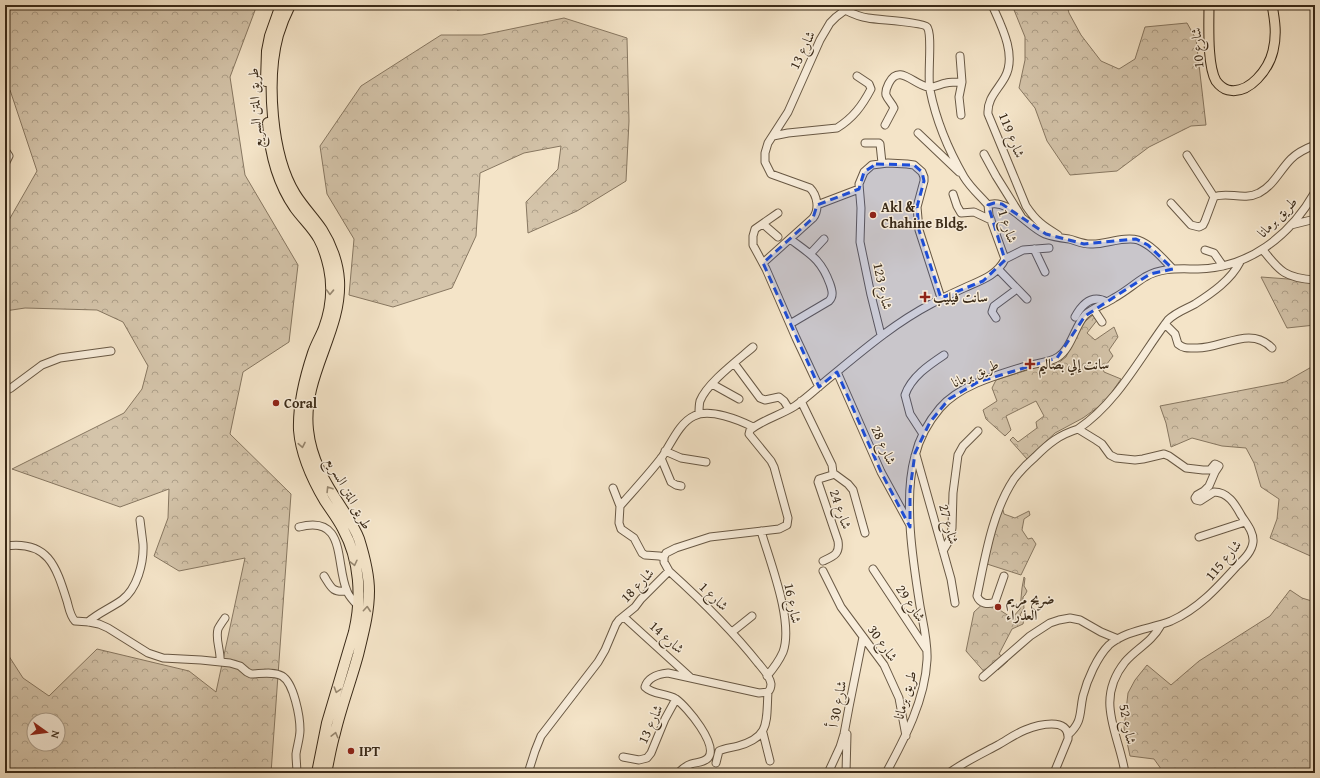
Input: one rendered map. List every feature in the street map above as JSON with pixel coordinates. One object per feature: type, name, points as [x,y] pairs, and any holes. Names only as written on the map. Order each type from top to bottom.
[{"type":"highway","name":"طريق المتن السريع","points":[[281,5],[270,36],[267,51],[266,83],[270,152],[283,189],[296,209],[319,238],[329,268],[330,281],[330,306],[302,393],[299,430],[306,464],[325,501],[344,530],[358,577],[359,590],[354,632],[328,723],[317,773]]},
{"type":"highway","name":"طريق المتن السريع","points":[[290,5],[278,34],[275,52],[272,90],[274,126],[277,145],[286,177],[294,194],[322,231],[330,245],[336,262],[339,280],[338,303],[333,324],[311,386],[307,407],[308,430],[312,452],[322,477],[354,528],[359,539],[365,562],[369,590],[367,620],[351,681],[335,733],[326,773]]},
{"type":"main road","name":"شارع 10","points":[[1209,5],[1211,62],[1213,74],[1217,83],[1225,89],[1232,91],[1247,87],[1255,81],[1267,66],[1273,52],[1276,36],[1276,25],[1272,5]]},
{"type":"street","name":"شارع 13","points":[[817,205],[813,190],[771,174],[766,162],[765,153],[768,143],[788,112],[820,40],[830,23],[852,5]]},
{"type":"street","name":"شارع 119","points":[[992,5],[1006,39],[1009,56],[1008,71],[990,100],[988,114],[1026,206],[1033,216],[1046,228],[1063,238]]},
{"type":"street","points":[[845,10],[855,15],[916,23],[928,28],[930,39],[930,88],[934,109],[940,126],[965,178]]},
{"type":"street","points":[[960,56],[962,82],[959,97],[961,115]]},
{"type":"street","points":[[885,125],[894,108],[886,92],[886,87],[892,77],[899,74],[930,88],[944,83],[962,82]]},
{"type":"street","points":[[773,136],[837,128],[851,118],[866,99],[871,89],[869,84],[857,76]]},
{"type":"street","points":[[918,133],[965,178],[988,205]]},
{"type":"street","points":[[865,143],[880,144],[882,163]]},
{"type":"street","points":[[1214,197],[1219,195],[1247,197],[1260,192],[1271,184],[1291,158],[1315,145]]},
{"type":"street","points":[[5,150],[9,156],[5,164]]},
{"type":"street","points":[[984,154],[996,176],[1024,219]]},
{"type":"street","points":[[1187,155],[1214,197]]},
{"type":"street","points":[[763,263],[815,215],[817,205],[859,189],[859,184],[864,172],[872,165],[882,163],[898,163],[914,166],[922,172],[924,177],[917,207],[919,230],[941,298]]},
{"type":"street","name":"شارع 123","points":[[859,189],[861,208],[860,242],[871,296],[882,335]]},
{"type":"street","name":"طريق برمانا","points":[[886,773],[906,736],[915,714],[924,682],[927,651],[916,583],[910,527],[910,490],[915,453],[923,434],[940,409],[949,399],[959,392],[985,380],[1027,365],[1057,358],[1067,347],[1085,316],[1150,274],[1162,269],[1211,268],[1223,266],[1240,262],[1263,250],[1291,225],[1310,202],[1315,192]]},
{"type":"street","points":[[954,194],[957,206],[962,213],[974,212],[991,220]]},
{"type":"street","points":[[1171,203],[1192,225],[1199,227],[1203,225],[1205,221],[1214,197]]},
{"type":"street","name":"شارع 1","points":[[753,427],[789,409],[801,401],[882,335],[930,304],[982,281],[998,269],[1005,259],[991,220],[988,205],[994,203],[1002,204],[1046,234],[1084,244],[1136,239],[1148,245],[1173,269]]},
{"type":"street","points":[[778,213],[755,229],[752,240],[753,245],[763,263],[819,387]]},
{"type":"street","points":[[1291,225],[1315,218]]},
{"type":"street","points":[[763,224],[778,237]]},
{"type":"street","points":[[790,239],[811,253],[821,264],[833,294],[829,301],[790,324]]},
{"type":"street","points":[[811,253],[824,239]]},
{"type":"street","points":[[1005,259],[1023,250],[1049,248]]},
{"type":"street","points":[[1034,249],[1045,272]]},
{"type":"street","points":[[1204,250],[1214,253],[1223,266]]},
{"type":"street","points":[[1263,250],[1274,265],[1285,274],[1315,280]]},
{"type":"street","points":[[1004,576],[995,602],[991,604],[982,603],[979,601],[977,596],[994,524],[1006,494],[1020,471],[1043,448],[1061,435],[1078,429],[1106,405],[1121,388],[1165,324],[1178,312],[1198,301],[1227,280],[1235,271],[1240,262]]},
{"type":"street","points":[[998,269],[1027,299]]},
{"type":"street","points":[[996,318],[992,312],[994,306],[1017,289]]},
{"type":"street","points":[[1075,316],[1079,310],[1092,299],[1099,298],[1107,302]]},
{"type":"street","points":[[1094,310],[1102,322]]},
{"type":"street","points":[[1165,324],[1175,334],[1178,344],[1185,348],[1204,348],[1251,337],[1266,342],[1272,348]]},
{"type":"street","points":[[699,414],[699,404],[701,399],[712,384],[753,346]]},
{"type":"street","points":[[5,391],[42,365],[60,358],[111,352]]},
{"type":"street","points":[[923,434],[910,414],[905,395],[910,384],[923,371],[944,355]]},
{"type":"street","points":[[734,364],[763,400],[779,397],[784,401],[789,409]]},
{"type":"street","name":"شارع 28","points":[[837,372],[881,472],[910,527]]},
{"type":"street","points":[[712,384],[739,398]]},
{"type":"street","name":"شارع 24","points":[[801,401],[829,459],[833,473],[832,475],[819,479],[818,482],[839,547],[834,555],[823,562]]},
{"type":"street","points":[[613,488],[620,506],[619,523],[621,529],[634,538],[642,553],[645,555],[664,557],[670,550],[710,537],[779,529],[787,525],[788,518],[774,467],[771,461],[749,434],[753,427],[730,417],[721,415],[699,414],[684,422],[663,454],[620,506]]},
{"type":"street","name":"شارع 115","points":[[1068,735],[1076,728],[1081,714],[1083,698],[1088,682],[1100,657],[1110,645],[1130,633],[1160,625],[1182,615],[1200,603],[1221,584],[1247,555],[1253,545],[1252,532],[1230,499],[1223,494],[1214,492],[1200,501],[1196,500],[1197,495],[1209,486],[1219,466],[1215,464],[1210,470],[1186,468],[1164,454],[1135,460],[1116,458],[1110,455],[1102,444],[1078,429]]},
{"type":"street","points":[[943,551],[950,539],[952,528],[953,493],[958,455],[963,446],[978,431]]},
{"type":"street","name":"شارع 27","points":[[915,453],[951,579],[955,603]]},
{"type":"street","points":[[663,454],[706,462]]},
{"type":"street","points":[[663,454],[671,482],[681,486]]},
{"type":"street","points":[[833,473],[848,484],[853,490],[865,533]]},
{"type":"street","points":[[88,622],[120,601],[132,590],[141,562],[143,545],[140,520]]},
{"type":"street","points":[[1199,538],[1245,522]]},
{"type":"street","points":[[299,527],[307,524],[319,525],[327,528],[332,534],[338,548],[347,591],[358,606]]},
{"type":"street","name":"شارع 16","points":[[761,531],[780,597],[785,628],[784,646],[782,652],[768,676]]},
{"type":"street","points":[[5,546],[14,545],[28,547],[40,550],[47,556],[52,563],[62,587],[73,620],[78,622],[99,624],[148,653],[163,658],[220,661],[236,664],[251,674],[277,674],[282,676],[289,683],[296,703],[300,723],[296,754],[297,773]]},
{"type":"street","name":"شارع 1","points":[[664,557],[664,562],[669,571],[732,632],[768,676]]},
{"type":"street","name":"شارع 29","points":[[873,569],[927,651]]},
{"type":"street","name":"شارع 18","points":[[528,773],[536,746],[541,736],[598,662],[616,624],[635,607],[669,571]]},
{"type":"street","name":"شارع 30","points":[[823,571],[841,607],[884,665],[895,686],[899,698],[906,736]]},
{"type":"street","points":[[324,576],[332,590],[340,592],[347,591]]},
{"type":"street","points":[[732,632],[752,616]]},
{"type":"street","name":"شارع 14","points":[[624,617],[691,678]]},
{"type":"street","points":[[220,661],[218,629],[225,618]]},
{"type":"street","points":[[983,678],[1030,636],[1050,623],[1059,620],[1070,618],[1080,620],[1118,639]]},
{"type":"street","name":"شارع 52","points":[[1125,773],[1111,719],[1109,704],[1114,678],[1129,658],[1151,639],[1160,625]]},
{"type":"street","name":"شارع 30 أ","points":[[828,773],[840,747],[863,637]]},
{"type":"street","points":[[678,773],[685,766],[702,762],[708,758],[710,754],[710,743],[689,711],[676,699],[648,690],[645,687],[650,678],[660,674],[676,674],[759,693],[768,692]]},
{"type":"street","points":[[768,676],[771,685],[768,692],[766,720],[763,733],[770,761]]},
{"type":"street","name":"شارع 13","points":[[623,757],[639,760],[647,758],[651,753],[665,719],[676,699]]},
{"type":"street","points":[[846,773],[847,718]]},
{"type":"street","points":[[949,773],[1016,734],[1031,728],[1057,724],[1065,729],[1068,735],[1067,743],[1054,773]]},
{"type":"street","points":[[716,763],[719,751],[751,742],[763,733]]},
{"type":"highlighted area","points":[[876,164],[914,165],[922,172],[924,181],[917,207],[919,230],[941,298],[983,281],[1005,260],[988,205],[994,203],[1002,204],[1046,234],[1084,244],[1136,239],[1148,245],[1173,269],[1150,274],[1085,316],[1057,358],[978,382],[949,399],[930,422],[915,453],[910,490],[910,527],[881,472],[837,372],[819,387],[763,263],[813,218],[817,205],[859,189],[864,172]]},
{"type":"green space","points":[[10,5],[257,5],[230,77],[245,175],[298,265],[289,342],[243,372],[230,434],[291,494],[271,773],[5,773],[5,650],[23,678],[49,696],[97,649],[189,671],[216,692],[245,558],[179,571],[154,556],[168,518],[169,489],[120,507],[12,469],[124,413],[142,389],[148,366],[123,322],[97,310],[25,308],[5,311],[5,227],[37,171],[10,90],[5,86],[5,7]]},
{"type":"green space","points":[[455,5],[502,5],[457,10]]},
{"type":"green space","points":[[1012,5],[1067,5],[1069,13],[1081,35],[1101,61],[1119,69],[1135,59],[1145,27],[1187,23],[1196,39],[1206,125],[1191,126],[1149,147],[1117,171],[1070,175],[1047,141],[1035,108],[1019,88],[1025,60],[1025,37]]},
{"type":"green space","points":[[564,18],[627,38],[629,121],[626,181],[577,211],[528,233],[526,202],[558,169],[561,146],[524,153],[480,173],[476,236],[452,288],[393,307],[349,295],[354,239],[327,194],[320,146],[361,86],[441,35],[482,35]]},
{"type":"green space","points":[[1261,277],[1315,281],[1315,325],[1287,328]]},
{"type":"green space","points":[[1094,314],[1098,319],[1087,333],[1095,340],[1114,327],[1118,337],[1109,350],[1113,356],[1103,369],[1104,372],[1121,379],[1105,402],[1083,418],[1055,433],[1027,459],[1010,440],[1013,437],[1018,442],[1037,428],[1036,422],[1044,416],[1036,401],[1006,416],[1011,430],[1005,436],[986,419],[983,410],[997,401],[992,388],[996,380],[1037,367],[1057,364],[1066,357],[1081,325]]},
{"type":"green space","points":[[1315,365],[1315,558],[1270,538],[1277,519],[1279,499],[1261,487],[1254,463],[1246,448],[1222,446],[1192,438],[1171,447],[1166,423],[1160,406],[1285,382]]},
{"type":"green space","points":[[1000,508],[1003,510],[1004,514],[1015,518],[1029,511],[1030,515],[1024,519],[1022,530],[1028,539],[1032,538],[1036,544],[1021,575],[987,564]]},
{"type":"green space","points":[[1024,577],[1024,586],[1027,591],[1023,597],[1024,608],[1020,615],[1024,619],[1023,624],[1012,629],[999,654],[1008,661],[998,670],[996,668],[987,675],[966,651],[974,612],[986,601],[1012,618],[1020,609]]},
{"type":"green space","points":[[1290,590],[1302,598],[1315,602],[1315,773],[1164,773],[1154,759],[1130,756],[1124,728],[1128,693],[1135,680],[1147,665],[1171,685],[1199,661],[1270,616]]},
{"type":"place","name":"Akl & Chahine Bldg.","points":[[873,215]]},
{"type":"place","name":"سانت فيليب","points":[[925,297]]},
{"type":"place","name":"سانت إلي بصاليم","points":[[1030,364]]},
{"type":"place","name":"Coral","points":[[276,403]]},
{"type":"place","name":"ضريح مريم العذراء","points":[[998,607]]},
{"type":"place","name":"IPT","points":[[351,751]]}]
